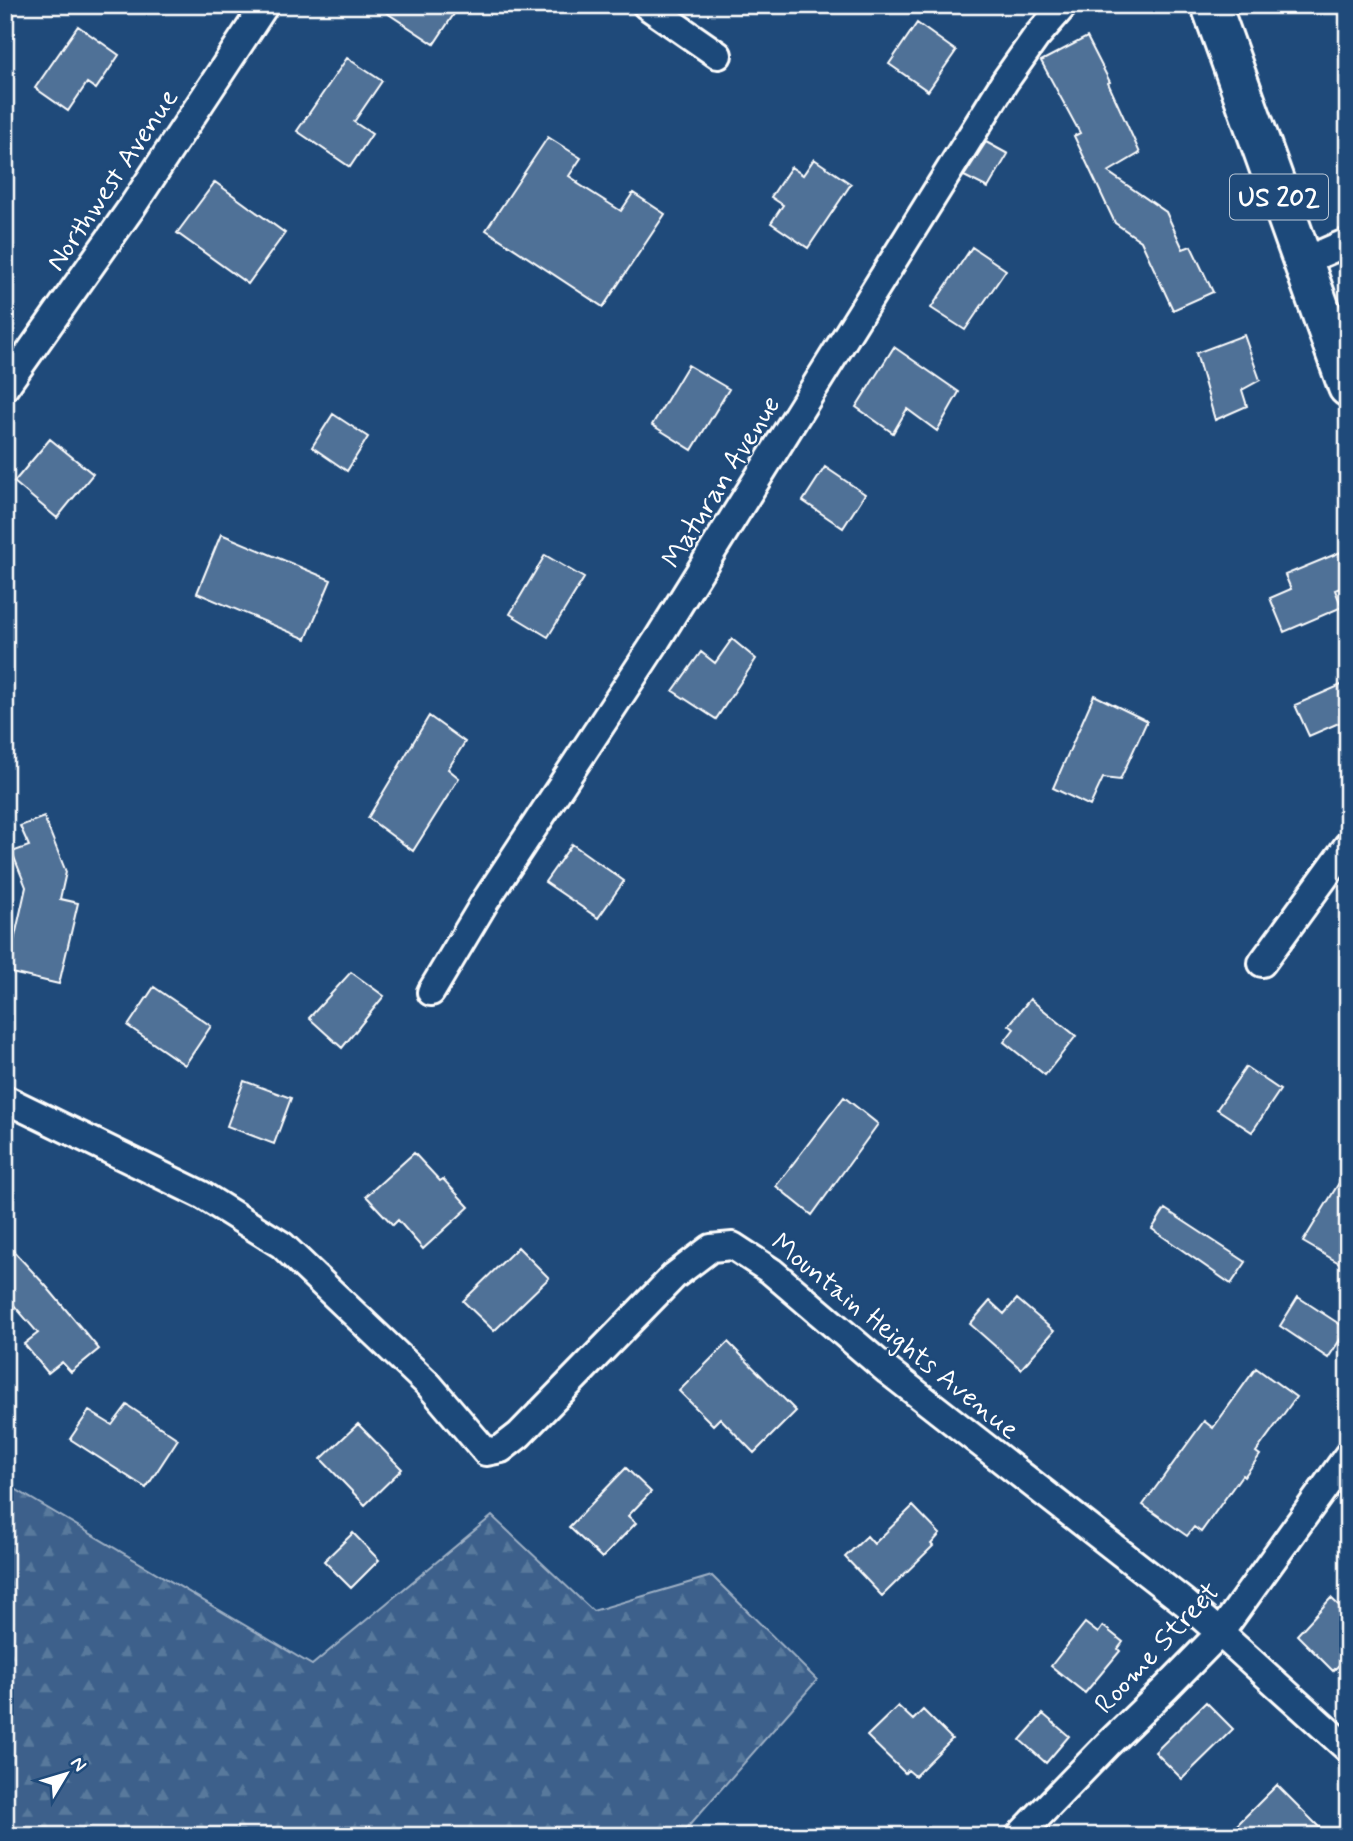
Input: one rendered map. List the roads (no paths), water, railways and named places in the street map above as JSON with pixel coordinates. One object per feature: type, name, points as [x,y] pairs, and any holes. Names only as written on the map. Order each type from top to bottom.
[{"type":"main road","name":"US 202","points":[[1211,5],[1348,387]]},
{"type":"street","name":"Northwest Avenue","points":[[5,387],[132,208],[265,5]]},
{"type":"street","points":[[646,5],[718,55]]},
{"type":"street","name":"Maturan Avenue","points":[[431,992],[486,900],[665,629],[1005,81],[1035,37],[1064,5]]},
{"type":"street","points":[[1302,262],[1348,242]]},
{"type":"street","points":[[1262,963],[1348,845]]},
{"type":"street","name":"Mountain Heights Avenue","points":[[5,1099],[202,1195],[282,1245],[429,1385],[486,1452],[501,1449],[519,1435],[674,1276],[710,1248],[733,1246],[771,1270],[888,1371],[1184,1602],[1348,1749]]},
{"type":"street","name":"Roome Street","points":[[1019,1836],[1220,1633],[1348,1455]]}]
